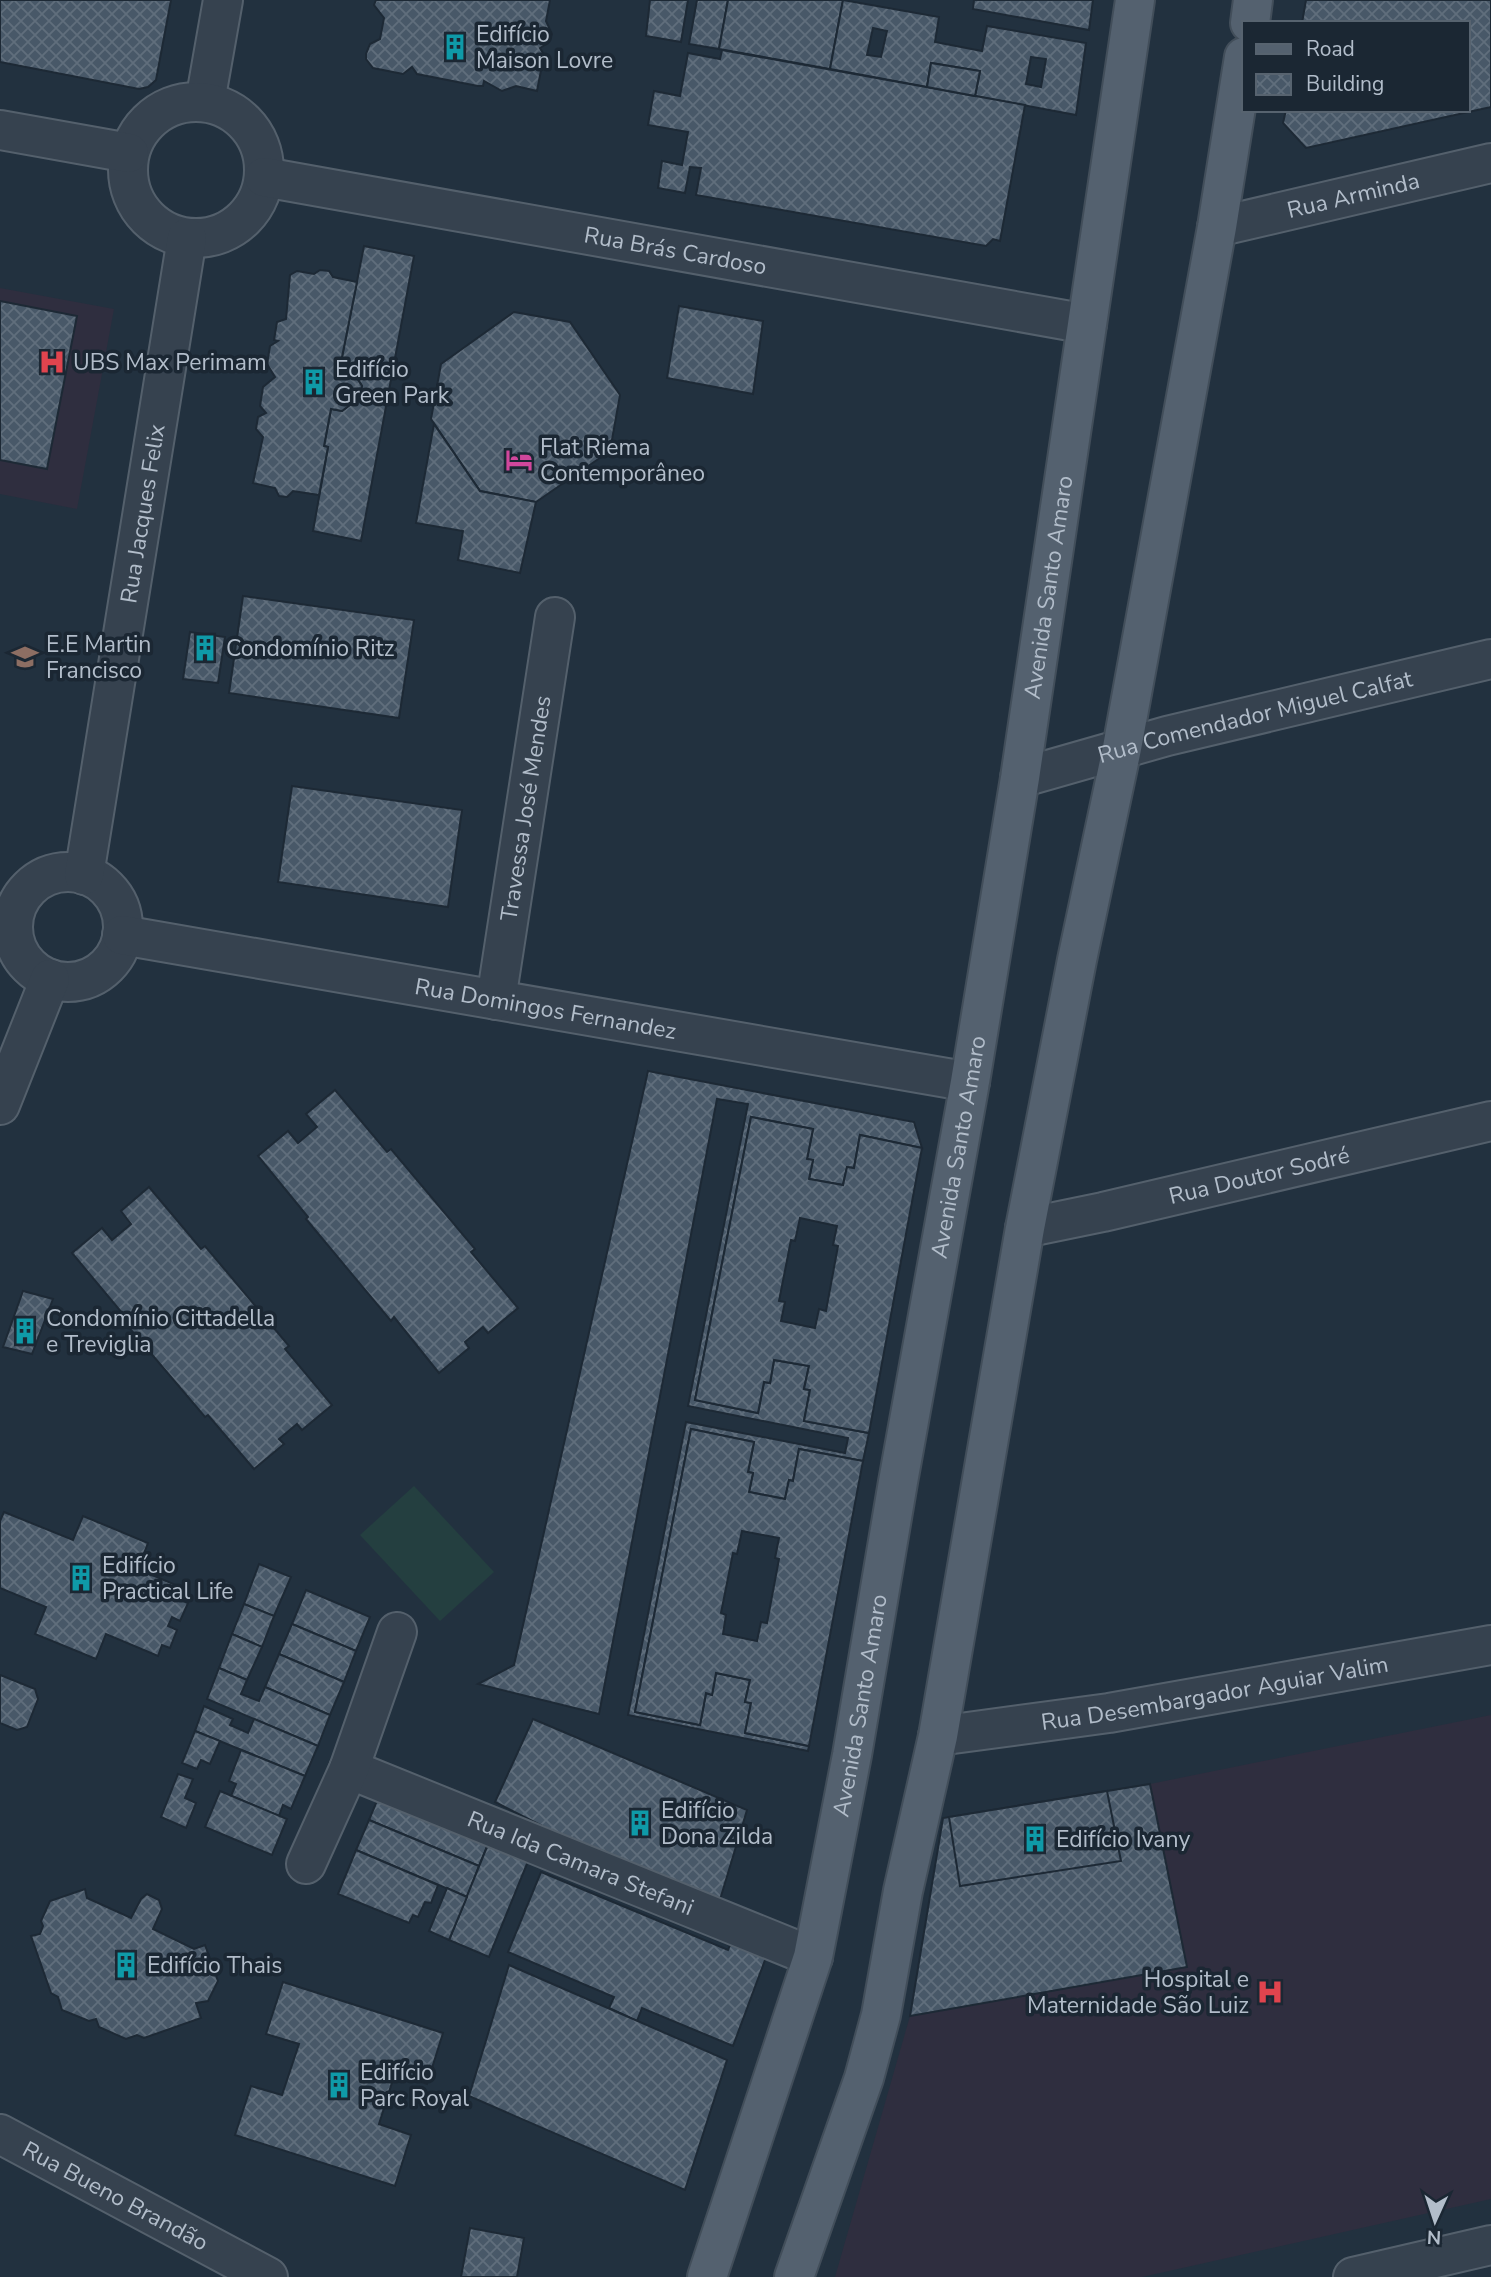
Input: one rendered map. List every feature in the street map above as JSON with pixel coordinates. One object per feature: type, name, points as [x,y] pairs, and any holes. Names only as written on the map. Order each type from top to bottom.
[{"type":"main road","name":"Avenida Santo Amaro","points":[[707,2277],[813,1957],[852,1755],[970,1082],[1020,778],[1135,0]]},
{"type":"main road","points":[[1250,21],[1253,0]]},
{"type":"main road","points":[[794,2277],[864,2078],[881,2015],[903,1891],[938,1736],[1025,1227],[1122,748],[1217,227],[1242,70]]},
{"type":"street","points":[[205,102],[223,0]]},
{"type":"street","points":[[205,102],[225,108],[243,120],[255,136],[263,156],[264,177],[259,198],[247,216],[230,229],[209,237],[187,238],[165,231],[146,217],[134,198],[128,176],[129,153],[150,120],[166,109],[185,103],[205,102]]},
{"type":"street","points":[[0,130],[129,153]]},
{"type":"street","name":"Rua Arminda","points":[[1217,227],[1491,163]]},
{"type":"street","name":"Rua Brás Cardoso","points":[[264,177],[1087,324]]},
{"type":"street","name":"Rua Jacques Felix","points":[[84,875],[187,238]]},
{"type":"street","name":"Travessa José Mendes","points":[[496,1000],[555,617]]},
{"type":"street","name":"Rua Comendador Miguel Calfat","points":[[1020,778],[1122,748],[1491,659]]},
{"type":"street","points":[[66,872],[84,875],[98,881],[110,891],[118,904],[122,935],[118,950],[109,964],[97,974],[66,982],[50,979],[36,972],[24,961],[7,915],[32,885],[47,876],[66,872]]},
{"type":"street","name":"Rua Domingos Fernandez","points":[[122,935],[970,1082]]},
{"type":"street","points":[[0,1105],[50,979]]},
{"type":"street","name":"Rua Doutor Sodré","points":[[1025,1227],[1103,1212],[1491,1121]]},
{"type":"street","points":[[306,1864],[349,1769],[397,1632]]},
{"type":"street","name":"Rua Desembargador Aguiar Valim","points":[[938,1736],[1109,1713],[1491,1645]]},
{"type":"street","name":"Rua Ida Camara Stefani","points":[[349,1769],[813,1957]]},
{"type":"street","name":"Rua Bueno Brandão","points":[[0,2134],[268,2277]]},
{"type":"street","points":[[1353,2277],[1491,2245]]},
{"type":"shaded area","name":"UBS Max Perimam","points":[[0,288],[114,309],[77,509],[0,494]]},
{"type":"shaded area","name":"Hospital e Maternidade São Luiz","points":[[1491,1715],[1491,2199],[1142,2277],[835,2277],[910,2016],[1187,1967],[1150,1784]]},
{"type":"green space","points":[[414,1486],[494,1572],[440,1621],[360,1535]]},
{"type":"building","points":[[0,0],[171,0],[156,80],[148,87],[139,89],[0,62]]},
{"type":"building","name":"Edifício Maison Lovre","points":[[376,0],[550,0],[546,21],[552,34],[548,43],[540,48],[544,55],[537,91],[516,86],[502,91],[484,81],[483,86],[478,86],[417,74],[412,67],[403,74],[373,68],[366,59],[370,44],[380,39],[384,18],[374,5]]},
{"type":"building","points":[[650,0],[688,0],[681,42],[646,36]]},
{"type":"building","points":[[697,0],[728,0],[719,49],[689,44]]},
{"type":"building","points":[[728,0],[843,0],[830,69],[719,49]]},
{"type":"building","points":[[843,0],[939,17],[935,42],[982,51],[987,26],[1086,43],[1076,115],[975,96],[980,71],[931,63],[927,87],[830,69]],"holes":[[[873,28],[887,31],[881,57],[867,55]],[[1031,57],[1046,59],[1041,87],[1026,84]]]},
{"type":"building","points":[[974,0],[1093,0],[1089,30],[973,9]]},
{"type":"building","points":[[1306,0],[1491,0],[1491,107],[1470,112],[1470,21],[1302,21]]},
{"type":"building","points":[[722,50],[1025,105],[1000,241],[993,239],[986,246],[696,195],[701,168],[690,167],[685,193],[658,188],[662,161],[682,165],[688,132],[648,125],[654,91],[680,96],[688,53],[720,59]]},
{"type":"building","points":[[931,63],[980,71],[975,96],[927,87]]},
{"type":"building","points":[[1286,112],[1468,112],[1306,148],[1283,123]]},
{"type":"building","points":[[364,246],[414,256],[361,541],[313,531],[328,447],[324,446],[331,409],[342,411],[359,398],[362,386],[351,369],[340,367]]},
{"type":"building","name":"Edifício Green Park","points":[[320,270],[329,271],[333,277],[357,282],[340,367],[351,369],[362,386],[359,398],[342,411],[331,409],[324,446],[328,447],[319,495],[293,491],[287,497],[279,496],[275,488],[253,483],[263,437],[256,429],[258,417],[266,413],[260,406],[263,387],[275,377],[267,364],[270,346],[278,341],[274,340],[277,322],[286,319],[290,275],[297,271],[314,274]]},
{"type":"building","points":[[0,301],[77,316],[47,469],[0,460]]},
{"type":"building","points":[[679,306],[763,321],[753,394],[667,378]]},
{"type":"building","points":[[514,312],[570,322],[620,395],[610,451],[536,502],[480,491],[431,419],[441,364]]},
{"type":"building","points":[[434,424],[480,491],[536,502],[520,573],[458,560],[463,531],[416,523]]},
{"type":"building","points":[[243,596],[414,620],[399,718],[229,693]]},
{"type":"building","name":"Condomínio Ritz","points":[[190,632],[225,637],[218,683],[183,679]]},
{"type":"building","points":[[292,786],[462,810],[448,907],[278,882]]},
{"type":"building","points":[[648,1071],[914,1122],[922,1148],[860,1135],[854,1168],[847,1167],[843,1185],[809,1179],[813,1160],[807,1159],[813,1129],[751,1117],[695,1400],[758,1413],[764,1382],[770,1383],[774,1360],[809,1366],[804,1389],[810,1390],[804,1421],[869,1433],[863,1461],[799,1449],[793,1481],[789,1480],[785,1499],[749,1492],[753,1473],[748,1472],[754,1442],[691,1429],[635,1712],[700,1725],[706,1693],[712,1695],[716,1673],[750,1680],[745,1702],[751,1703],[745,1733],[809,1746],[808,1751],[628,1715],[686,1422],[845,1453],[848,1438],[688,1406],[748,1104],[717,1099],[599,1714],[478,1684],[514,1665]]},
{"type":"building","points":[[335,1090],[387,1152],[391,1149],[475,1249],[471,1252],[518,1308],[488,1333],[483,1327],[465,1342],[469,1348],[439,1373],[394,1317],[391,1321],[306,1219],[308,1217],[258,1156],[288,1131],[298,1143],[317,1127],[306,1114]]},
{"type":"building","points":[[751,1117],[813,1129],[807,1159],[813,1160],[809,1179],[843,1185],[847,1167],[854,1168],[860,1135],[922,1148],[869,1433],[804,1421],[810,1390],[804,1389],[809,1366],[774,1360],[770,1383],[764,1382],[758,1413],[695,1400]],"holes":[[[800,1218],[837,1226],[833,1245],[838,1246],[826,1311],[819,1309],[815,1328],[781,1321],[785,1302],[779,1301],[791,1240],[795,1241]]]},
{"type":"building","points":[[149,1187],[201,1249],[205,1246],[289,1346],[285,1349],[332,1405],[302,1430],[297,1424],[279,1439],[284,1444],[254,1469],[208,1415],[205,1417],[120,1317],[123,1314],[72,1253],[102,1228],[112,1240],[131,1224],[121,1211]]},
{"type":"building","name":"Condomínio Cittadella e Treviglia","points":[[23,1291],[53,1299],[32,1354],[3,1347]]},
{"type":"building","points":[[691,1429],[754,1442],[748,1472],[753,1473],[749,1492],[785,1499],[789,1480],[793,1481],[799,1449],[863,1461],[809,1746],[745,1733],[751,1703],[745,1702],[750,1680],[716,1673],[712,1695],[706,1693],[700,1725],[635,1712]],"holes":[[[742,1531],[779,1538],[775,1558],[779,1559],[767,1623],[761,1622],[757,1641],[723,1634],[726,1615],[721,1613],[733,1553],[737,1554]]]},
{"type":"building","name":"Edifício Practical Life","points":[[4,1512],[73,1540],[83,1516],[148,1543],[138,1569],[185,1589],[180,1600],[188,1603],[180,1621],[172,1617],[168,1626],[177,1630],[170,1648],[162,1645],[158,1656],[106,1634],[96,1659],[35,1634],[46,1607],[0,1588],[0,1521]]},
{"type":"building","points":[[259,1564],[291,1577],[274,1616],[244,1604]]},
{"type":"building","points":[[306,1590],[370,1617],[356,1651],[292,1624]]},
{"type":"building","points":[[244,1604],[274,1616],[262,1647],[232,1634]]},
{"type":"building","points":[[292,1624],[356,1651],[344,1682],[279,1654]]},
{"type":"building","points":[[232,1634],[262,1647],[247,1680],[219,1668]]},
{"type":"building","points":[[279,1654],[344,1682],[330,1715],[265,1687]]},
{"type":"building","points":[[219,1668],[247,1680],[241,1694],[259,1701],[265,1687],[330,1715],[318,1746],[207,1699]]},
{"type":"building","points":[[0,1675],[35,1689],[38,1699],[27,1727],[17,1730],[0,1723]]},
{"type":"building","points":[[204,1706],[233,1719],[230,1725],[248,1733],[254,1719],[318,1746],[305,1776],[195,1731]]},
{"type":"building","name":"Edifício Dona Zilda","points":[[533,1719],[747,1810],[719,1903],[564,1837],[495,1802]]},
{"type":"building","points":[[195,1731],[220,1741],[210,1764],[201,1760],[197,1769],[182,1763]]},
{"type":"building","points":[[241,1750],[305,1776],[291,1809],[283,1805],[279,1816],[231,1796],[236,1784],[229,1781]]},
{"type":"building","points":[[178,1774],[193,1779],[185,1798],[196,1803],[186,1828],[161,1817]]},
{"type":"building","points":[[1150,1784],[1187,1967],[910,2016],[943,1818]]},
{"type":"building","points":[[220,1791],[287,1819],[272,1855],[205,1827]]},
{"type":"building","points":[[381,1791],[491,1837],[479,1866],[369,1820]]},
{"type":"building","name":"Edifício Ivany","points":[[1107,1791],[1121,1861],[960,1886],[949,1817]]},
{"type":"building","points":[[369,1820],[479,1866],[467,1897],[356,1850]]},
{"type":"building","points":[[491,1837],[531,1854],[489,1957],[449,1940]]},
{"type":"building","points":[[356,1850],[438,1885],[431,1903],[425,1902],[418,1917],[413,1915],[409,1923],[338,1894]]},
{"type":"building","points":[[541,1872],[728,1950],[733,1938],[768,1952],[733,2046],[642,2008],[637,2021],[609,2008],[614,1997],[508,1952]]},
{"type":"building","points":[[447,1888],[467,1897],[449,1940],[429,1931]]},
{"type":"building","name":"Edifício Thais","points":[[85,1889],[87,1898],[131,1918],[141,1899],[147,1894],[159,1900],[162,1909],[153,1929],[194,1949],[205,1945],[218,1981],[208,2001],[196,2003],[201,2018],[144,2038],[137,2035],[126,2039],[99,2027],[96,2019],[89,2021],[62,2010],[58,1997],[51,1993],[31,1936],[40,1934],[43,1926],[41,1921],[50,1901]]},
{"type":"building","points":[[509,1965],[727,2060],[685,2190],[469,2096]]},
{"type":"building","name":"Edifício Parc Royal","points":[[283,1982],[443,2033],[427,2084],[395,2073],[379,2124],[411,2135],[395,2186],[235,2135],[251,2086],[282,2095],[299,2044],[266,2034]]},
{"type":"building","points":[[470,2228],[524,2238],[517,2277],[461,2277]]},
{"type":"place","name":"Edifício Maison Lovre","points":[[455,47]]},
{"type":"place","name":"UBS Max Perimam","points":[[52,362]]},
{"type":"place","name":"Edifício Green Park","points":[[314,382]]},
{"type":"place","name":"Flat Riema Contemporâneo","points":[[519,460]]},
{"type":"place","name":"Condomínio Ritz","points":[[205,648]]},
{"type":"place","name":"E.E Martin Francisco","points":[[25,657]]},
{"type":"place","name":"Condomínio Cittadella e Treviglia","points":[[25,1331]]},
{"type":"place","name":"Edifício Practical Life","points":[[81,1578]]},
{"type":"place","name":"Edifício Dona Zilda","points":[[640,1823]]},
{"type":"place","name":"Edifício Ivany","points":[[1035,1839]]},
{"type":"place","name":"Edifício Thais","points":[[126,1965]]},
{"type":"place","name":"Hospital e Maternidade São Luiz","points":[[1270,1992]]},
{"type":"place","name":"Edifício Parc Royal","points":[[339,2085]]}]
